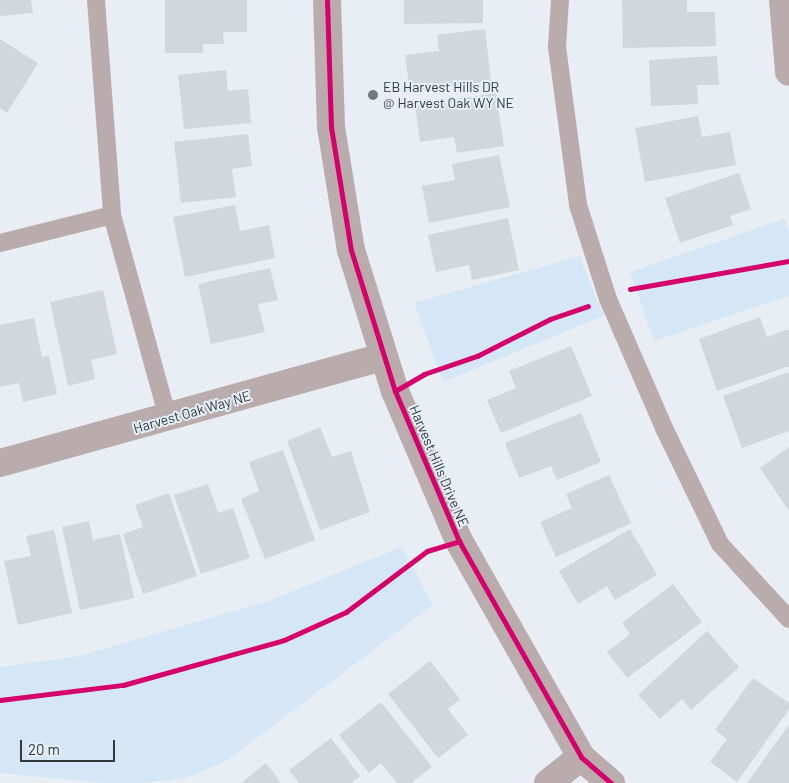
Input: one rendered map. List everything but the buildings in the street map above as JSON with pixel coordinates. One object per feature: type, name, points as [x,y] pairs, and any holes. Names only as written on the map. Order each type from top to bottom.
[{"type":"street","name":"Harvest Hills Drive NE","points":[[327,0],[331,127],[351,250],[383,357],[429,475],[459,541],[581,757],[611,783]]},
{"type":"street","points":[[785,6],[789,72]]},
{"type":"street","name":"Harvest Oak Way NE","points":[[0,463],[383,357]]},
{"type":"street","points":[[548,783],[581,757]]},
{"type":"lane","points":[[96,0],[112,215],[168,418]]},
{"type":"lane","points":[[560,0],[557,47],[578,205],[608,299],[664,428],[720,544],[789,619]]},
{"type":"lane","points":[[0,243],[112,215]]},
{"type":"shaded area","points":[[784,219],[789,231],[789,296],[654,341],[630,272]]},
{"type":"shaded area","points":[[580,256],[603,316],[443,382],[414,303]]},
{"type":"shaded area","points":[[402,547],[433,605],[226,761],[186,778],[144,783],[104,783],[0,773],[0,667],[80,656],[268,601]]},
{"type":"cycle path","points":[[327,0],[331,127],[351,250],[395,391],[459,541],[581,757],[611,783]]},
{"type":"cycle path","points":[[630,289],[789,261]]},
{"type":"cycle path","points":[[395,391],[424,374],[477,356],[550,319],[588,306]]},
{"type":"cycle path","points":[[0,700],[123,685],[284,640],[346,612],[427,551],[459,541]]},
{"type":"place","name":"EB Harvest Hills DR @ Harvest Oak WY NE","points":[[373,95]]}]
